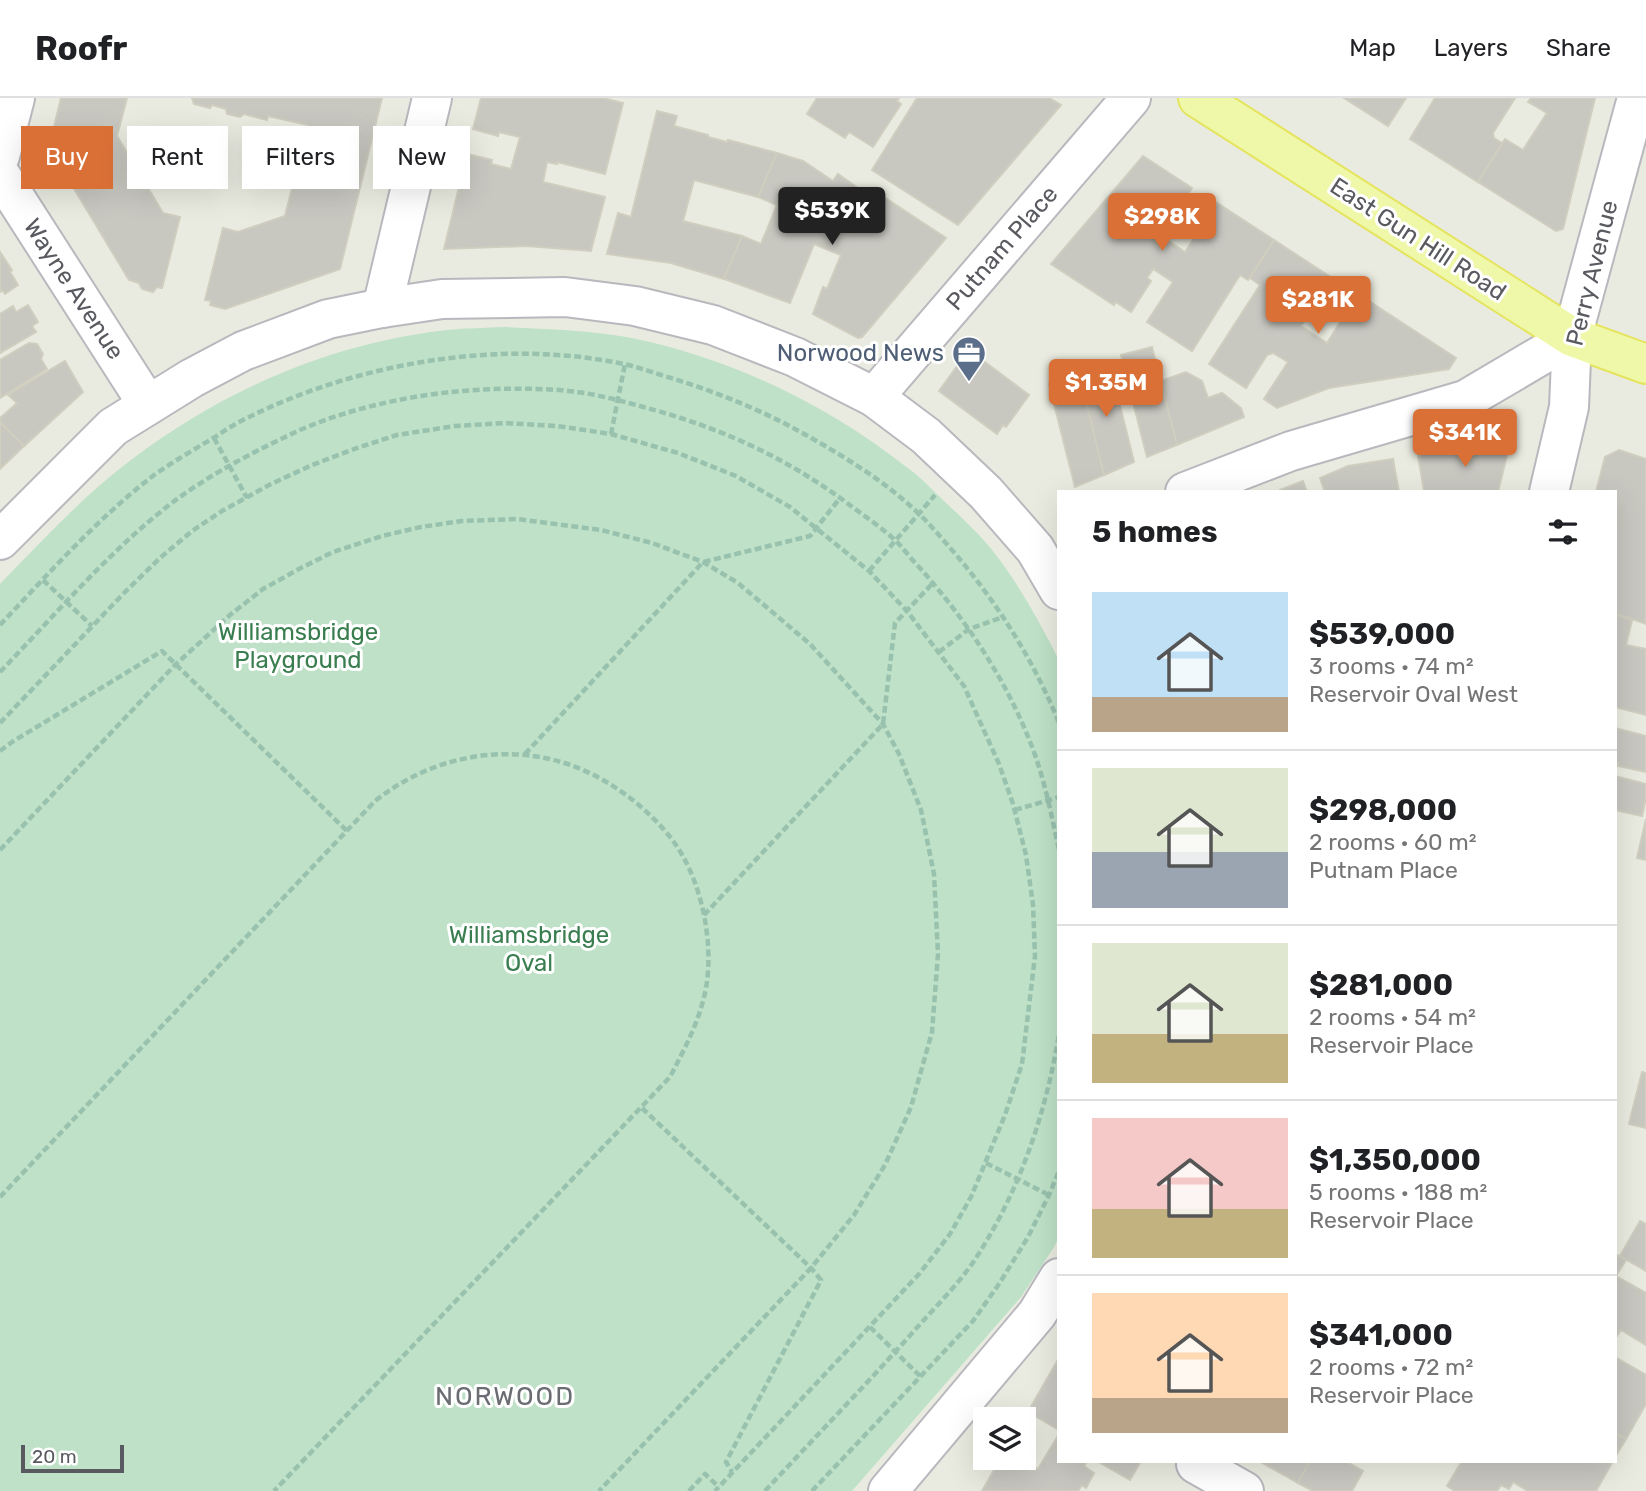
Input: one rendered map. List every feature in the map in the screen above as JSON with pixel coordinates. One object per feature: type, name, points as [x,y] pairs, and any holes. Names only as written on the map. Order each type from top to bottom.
[{"type":"main road","name":"East Gun Hill Road","points":[[1198,98],[1572,337],[1646,364]]},
{"type":"street","points":[[0,156],[15,98]]},
{"type":"street","points":[[382,307],[432,98]]},
{"type":"street","name":"Putnam Place","points":[[874,397],[1131,98]]},
{"type":"street","name":"Perry Avenue","points":[[1549,490],[1569,407],[1572,337],[1637,98]]},
{"type":"street","name":"Wayne Avenue","points":[[0,174],[148,405]]},
{"type":"street","points":[[0,540],[113,428],[192,378],[243,351],[328,319],[382,307],[442,299],[565,297],[635,306],[713,325],[795,357],[874,397],[926,436],[986,493],[1047,544],[1057,582]]},
{"type":"street","points":[[1190,490],[1291,452],[1465,400],[1572,337]]},
{"type":"street","points":[[888,1491],[1037,1314],[1057,1281]]},
{"type":"street","points":[[1192,1472],[1244,1491]]},
{"type":"path","points":[[0,625],[75,546],[129,496],[155,475],[241,421],[291,398],[383,369],[445,358],[507,354],[567,356],[625,364],[700,387],[770,415],[830,448],[881,482],[919,513],[992,599],[1022,646],[1057,718]]},
{"type":"path","points":[[611,434],[625,364]]},
{"type":"path","points":[[0,672],[100,567],[155,517],[174,501],[255,452],[303,429],[390,401],[450,391],[506,388],[562,390],[618,400],[689,419],[752,446],[810,477],[895,541],[933,583],[969,629],[993,666],[1016,709],[1035,756],[1057,841]]},
{"type":"path","points":[[0,723],[92,626],[151,567],[192,531],[270,485],[312,465],[408,433],[455,426],[505,423],[557,426],[611,434],[678,453],[736,476],[816,527],[869,571],[907,611],[969,695],[999,764],[1015,810],[1026,855],[1033,905],[1035,956],[1022,1064],[1005,1115],[971,1197],[950,1234],[920,1273],[717,1489],[705,1474],[689,1491]]},
{"type":"path","points":[[214,438],[247,498]]},
{"type":"path","points":[[869,571],[936,494]]},
{"type":"path","points":[[525,755],[702,562],[810,536],[840,498]]},
{"type":"path","points":[[0,850],[175,664],[230,615],[263,589],[333,552],[382,536],[462,521],[503,519],[553,522],[601,530],[652,543],[702,562],[738,583],[810,644],[883,724],[899,754],[921,810],[934,874],[938,954],[932,1032],[911,1107],[885,1166],[854,1214],[811,1268],[599,1491]]},
{"type":"path","points":[[43,580],[92,626]]},
{"type":"path","points":[[704,916],[883,724],[895,623],[933,583]]},
{"type":"path","points":[[939,652],[969,629],[1003,617]]},
{"type":"path","points":[[0,751],[162,651],[347,831]]},
{"type":"path","points":[[0,1197],[375,801],[393,787],[428,769],[461,759],[504,754],[525,755],[563,762],[589,772],[639,806],[660,827],[676,846],[696,884],[704,916],[708,955],[706,987],[699,1014],[691,1038],[670,1077],[274,1491]]},
{"type":"path","points":[[1015,810],[1057,798]]},
{"type":"path","points":[[765,1491],[895,1352],[975,1259],[1018,1178],[1037,1129],[1057,1045]]},
{"type":"path","points":[[642,1108],[821,1280],[726,1462],[732,1472]]},
{"type":"path","points":[[986,1163],[1049,1195]]},
{"type":"path","points":[[812,1491],[973,1321],[1028,1237],[1057,1176]]},
{"type":"path","points":[[870,1327],[920,1377]]},
{"type":"green space","name":"Williamsbridge Oval","points":[[505,327],[569,330],[632,338],[706,358],[778,387],[846,424],[918,476],[987,544],[1008,571],[1057,656],[1057,1241],[1021,1297],[852,1491],[0,1491],[0,584],[63,519],[113,474],[203,412],[280,374],[320,358],[404,336],[447,330]]},
{"type":"building","points":[[61,98],[127,98],[117,136],[127,153],[127,189],[149,189],[163,213],[180,217],[162,288],[157,287],[153,292],[142,289],[139,283],[129,280],[74,189],[113,189],[113,126],[54,126]]},
{"type":"building","points":[[192,98],[382,98],[340,269],[225,309],[210,305],[211,301],[205,300],[223,228],[238,232],[285,216],[292,189],[359,189],[359,126],[308,126],[268,116],[267,120],[244,114],[240,117],[227,114],[226,109],[212,105],[210,108],[194,104]]},
{"type":"building","points":[[481,98],[603,98],[623,103],[605,174],[547,162],[543,182],[605,197],[591,251],[526,246],[444,249],[459,189],[470,189],[470,155],[492,160],[491,164],[511,169],[520,137],[499,132],[498,136],[473,129]]},
{"type":"building","points":[[817,98],[899,98],[897,101],[901,104],[873,147],[849,132],[845,138],[807,114]]},
{"type":"building","points":[[917,98],[1049,98],[1061,105],[958,225],[872,170]]},
{"type":"building","points":[[1344,98],[1406,98],[1388,126]]},
{"type":"building","points":[[1435,98],[1515,98],[1493,133],[1494,138],[1502,143],[1478,182],[1410,139]]},
{"type":"building","points":[[1531,98],[1595,98],[1563,229],[1556,231],[1478,182],[1505,139],[1523,150],[1547,113],[1528,102]]},
{"type":"building","points":[[657,111],[677,116],[674,126],[777,153],[758,197],[694,180],[683,221],[742,236],[724,279],[671,263],[607,254],[618,213],[631,217]]},
{"type":"building","points":[[777,153],[803,161],[833,181],[838,174],[859,189],[838,221],[843,229],[854,233],[859,230],[882,196],[946,238],[862,337],[858,338],[813,314],[823,287],[827,289],[841,255],[814,244],[790,303],[724,279],[742,236],[761,244],[777,205],[758,197]]},
{"type":"building","points":[[1143,156],[1192,188],[1161,236],[1185,252],[1217,203],[1274,240],[1248,280],[1240,275],[1192,351],[1147,322],[1173,282],[1153,269],[1147,278],[1151,281],[1131,312],[1116,302],[1114,305],[1051,264]]},
{"type":"building","points":[[1274,240],[1332,278],[1301,326],[1327,343],[1358,294],[1456,358],[1449,369],[1329,388],[1277,408],[1264,399],[1288,362],[1273,353],[1267,355],[1246,388],[1209,364],[1260,285],[1250,278]]},
{"type":"building","points":[[0,252],[18,285],[5,294],[2,290],[0,292]]},
{"type":"building","points":[[28,305],[38,322],[32,326],[36,332],[0,353],[0,314],[13,306],[16,312]]},
{"type":"building","points":[[29,343],[37,344],[47,369],[0,398],[0,360]]},
{"type":"building","points":[[1152,347],[1177,445],[1147,457],[1121,355]]},
{"type":"building","points":[[969,350],[1029,395],[1006,427],[1003,425],[997,434],[939,391]]},
{"type":"building","points":[[65,361],[83,392],[24,446],[0,422],[0,418],[17,403],[8,395]]},
{"type":"building","points":[[1110,365],[1134,462],[1104,475],[1078,373]]},
{"type":"building","points":[[1186,372],[1202,381],[1208,398],[1222,393],[1241,408],[1244,417],[1177,445],[1161,381]]},
{"type":"building","points":[[1080,377],[1104,475],[1075,487],[1049,384]]},
{"type":"building","points":[[0,422],[24,446],[0,469]]},
{"type":"building","points":[[1505,440],[1509,447],[1498,490],[1424,490],[1418,455]]},
{"type":"building","points":[[1619,450],[1646,459],[1646,624],[1617,614],[1617,490],[1597,490],[1605,457]]},
{"type":"building","points":[[1393,459],[1399,490],[1324,490],[1320,478],[1348,466]]},
{"type":"building","points":[[1303,481],[1306,490],[1280,490]]},
{"type":"building","points":[[1617,616],[1632,620],[1626,645],[1646,649],[1646,715],[1617,708]]},
{"type":"building","points":[[1617,729],[1646,736],[1646,772],[1618,766]]},
{"type":"building","points":[[1617,777],[1646,784],[1642,816],[1617,810]]},
{"type":"building","points":[[1646,819],[1646,860],[1637,858]]},
{"type":"building","points":[[1642,1072],[1646,1073],[1646,1128],[1629,1124]]},
{"type":"building","points":[[1640,1221],[1646,1224],[1646,1271],[1620,1256]]},
{"type":"building","points":[[1617,1255],[1626,1260],[1617,1274]]},
{"type":"building","points":[[1617,1277],[1646,1293],[1646,1345],[1621,1330],[1617,1336]]},
{"type":"building","points":[[1617,1358],[1646,1375],[1646,1404],[1626,1439],[1617,1434]]},
{"type":"building","points":[[1057,1361],[1057,1429],[1036,1417],[1036,1407],[1031,1407]]},
{"type":"building","points":[[1617,1434],[1626,1439],[1617,1454]]},
{"type":"building","points":[[1057,1437],[1057,1463],[1086,1463],[1084,1466],[1094,1473],[1086,1488],[1082,1485],[1078,1491],[982,1491],[994,1470],[1038,1469]]},
{"type":"building","points":[[1100,1463],[1140,1463],[1130,1480]]},
{"type":"building","points":[[1263,1463],[1309,1463],[1298,1483]]},
{"type":"building","points":[[1309,1463],[1349,1463],[1363,1471],[1352,1491],[1313,1491],[1298,1483]]},
{"type":"building","points":[[1461,1463],[1612,1463],[1596,1491],[1528,1491],[1513,1482],[1509,1489],[1501,1485],[1497,1491],[1455,1491],[1447,1486]]},
{"type":"place","name":"Norwood News","points":[[969,383]]},
{"type":"district","name":"NORWOOD","points":[[505,1396]]},
{"type":"park label","name":"Williamsbridge Playground","points":[[298,646]]}]
